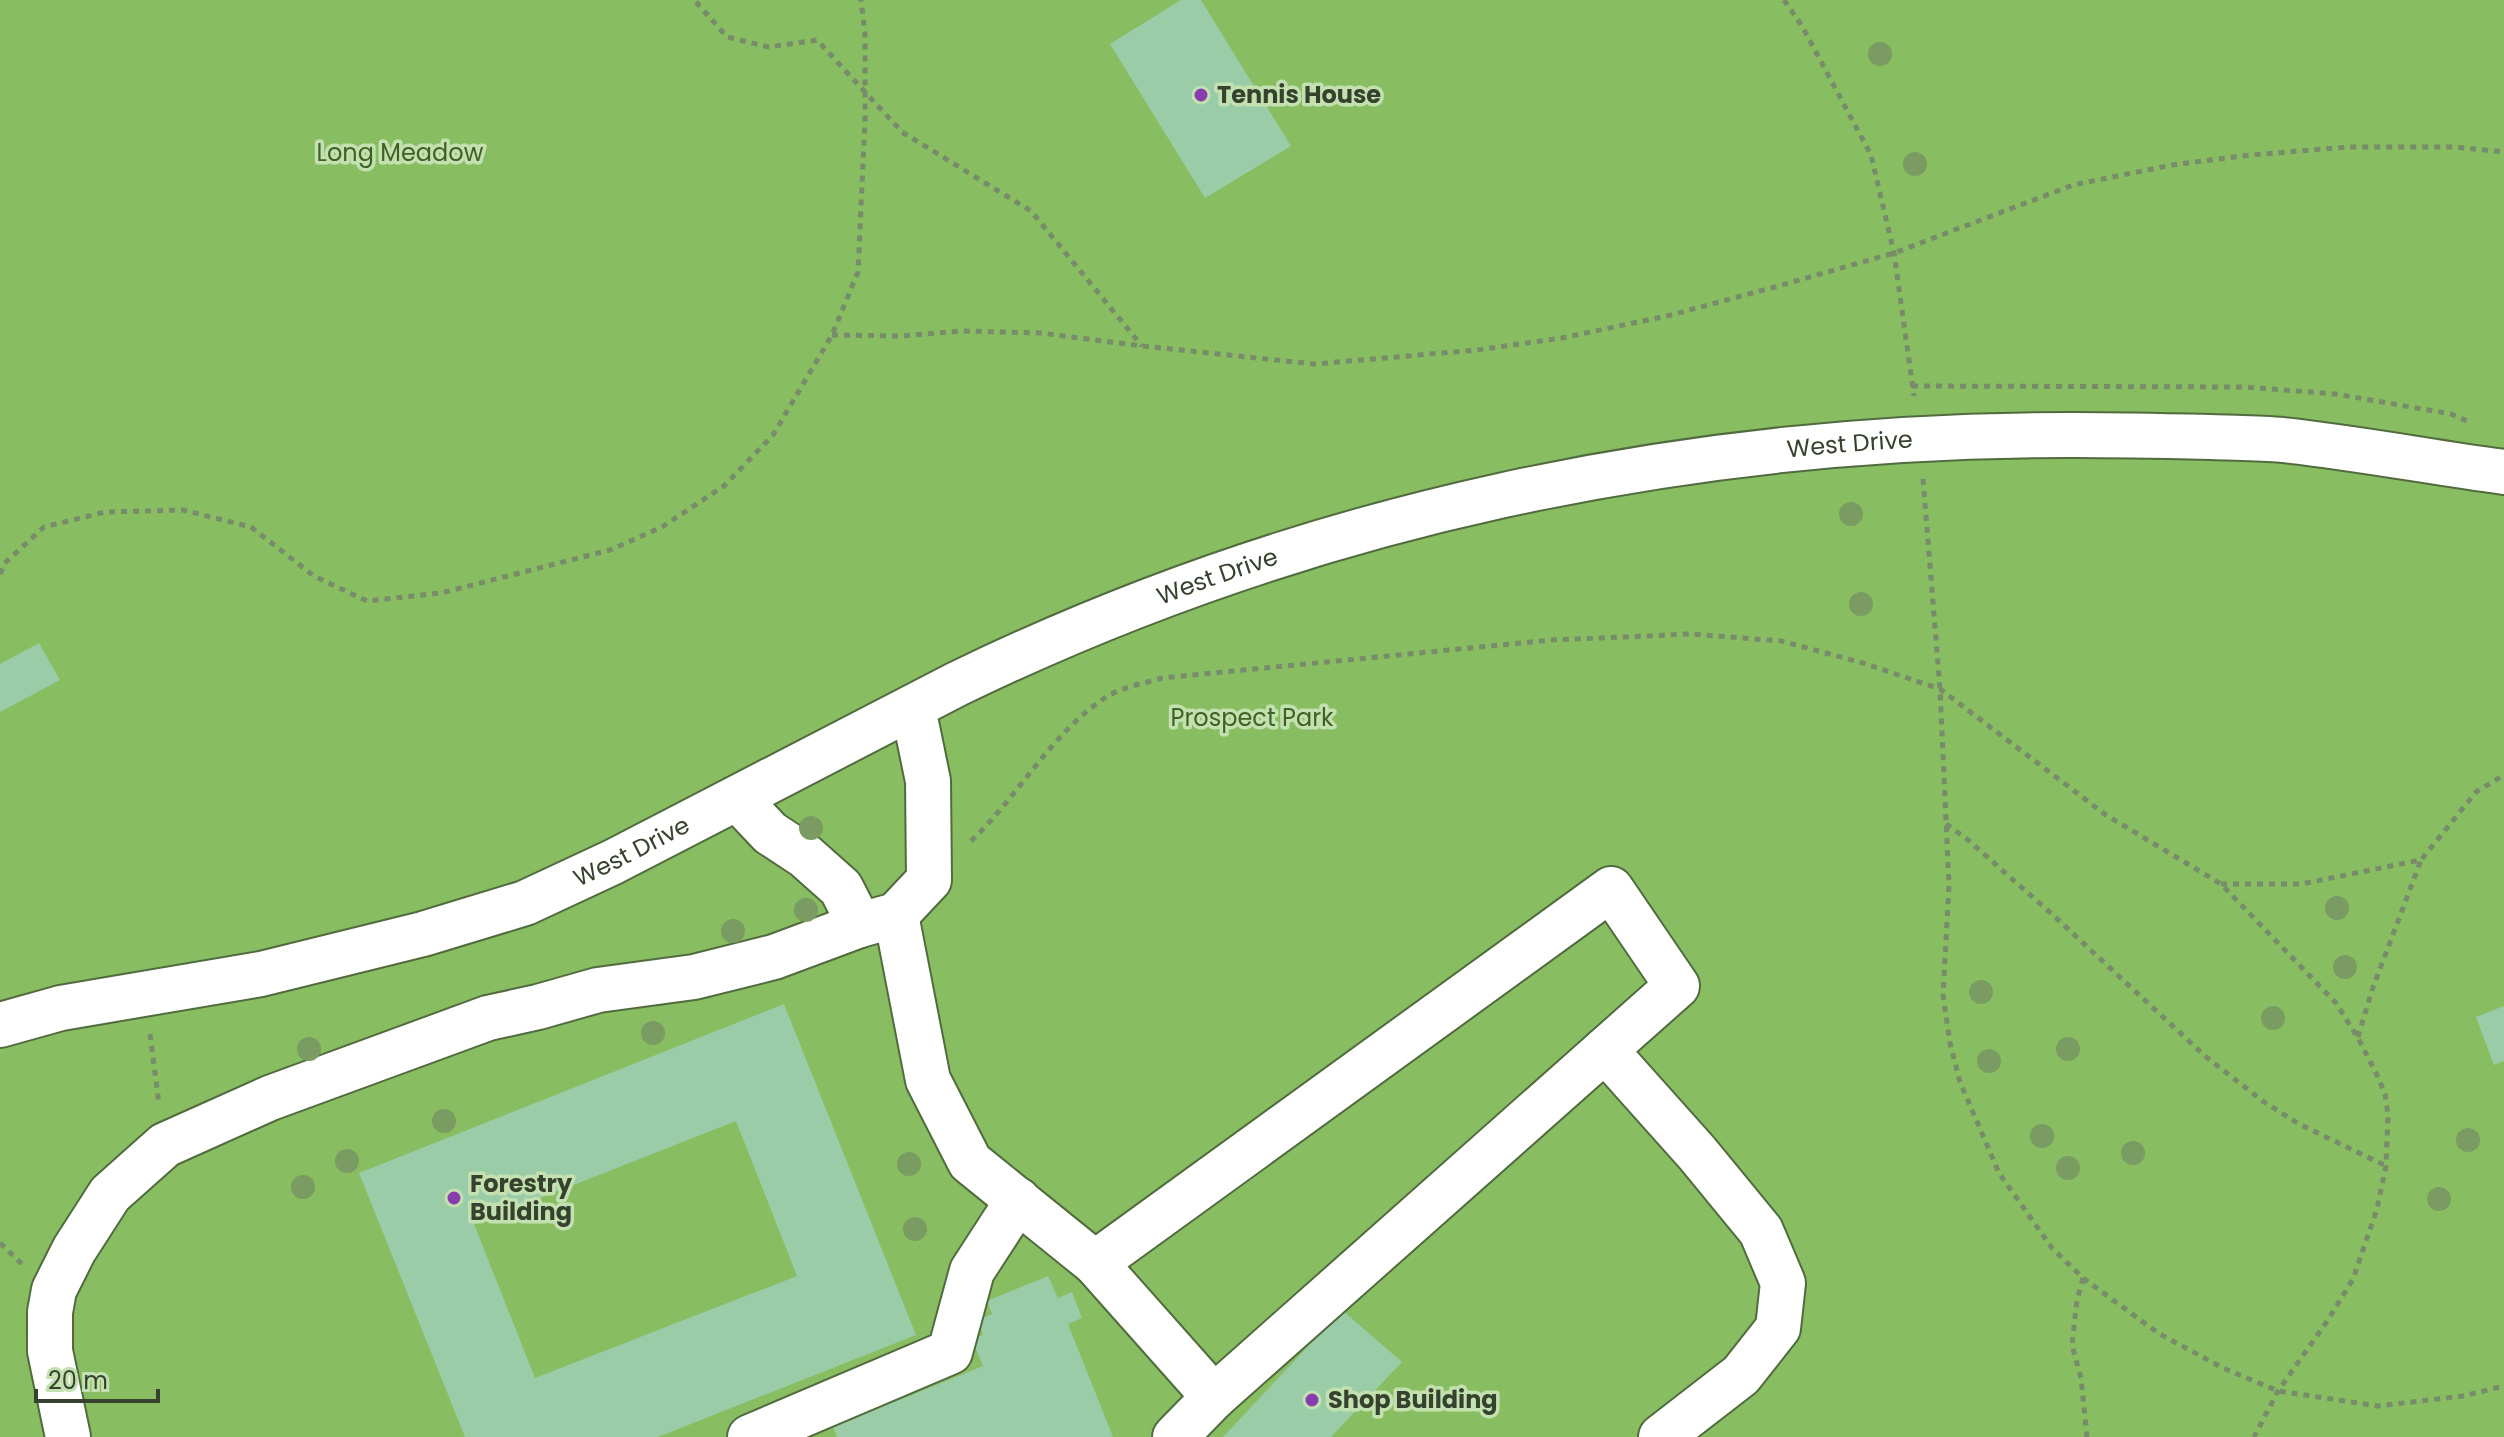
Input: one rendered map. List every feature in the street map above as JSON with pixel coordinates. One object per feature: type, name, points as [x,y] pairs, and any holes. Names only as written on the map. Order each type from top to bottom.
[{"type":"street","name":"West Drive","points":[[0,1025],[61,1008],[261,974],[423,934],[525,903],[613,862],[1003,662],[1259,560],[1387,522],[1506,493],[1644,467],[1831,444],[1984,434],[2280,440],[2504,472]]},
{"type":"street","points":[[68,1437],[50,1351],[50,1312],[54,1290],[74,1250],[110,1194],[165,1145],[270,1098],[488,1018],[598,990],[694,977],[774,957],[878,920],[929,880],[928,781],[913,708]]},
{"type":"street","points":[[737,798],[770,833],[805,856],[878,920],[928,1080],[970,1162],[1095,1263],[1214,1397]]},
{"type":"street","points":[[1095,1263],[1611,889],[1677,986],[1214,1397],[1175,1437]]},
{"type":"street","points":[[1605,1050],[1697,1153],[1761,1231],[1783,1283],[1778,1328],[1741,1375],[1661,1437]]},
{"type":"street","points":[[750,1437],[950,1352],[972,1271],[1018,1200]]},
{"type":"path","points":[[0,574],[6,562],[44,527],[105,512],[183,510],[251,527],[314,576],[367,601],[441,593],[610,550],[662,527],[724,486],[773,435],[832,335],[858,272],[865,91],[865,34],[861,0]]},
{"type":"path","points":[[1784,0],[1802,26],[1871,155],[1894,253],[1914,396]]},
{"type":"path","points":[[696,2],[727,37],[769,47],[817,40],[902,132],[1031,211],[1142,346]]},
{"type":"path","points":[[832,335],[900,336],[962,331],[1041,333],[1315,364],[1477,350],[1562,338],[1671,315],[1894,253],[2073,185],[2172,165],[2349,147],[2455,147],[2504,152]]},
{"type":"path","points":[[1923,470],[1940,689],[1949,885],[1943,995],[1960,1082],[1999,1173],[2052,1248],[2083,1278],[2158,1333],[2223,1368],[2278,1391],[2378,1406],[2463,1396],[2504,1386]]},
{"type":"path","points":[[929,880],[993,821],[1070,726],[1110,695],[1162,678],[1552,640],[1691,634],[1781,641],[1863,663],[1940,689],[2106,815],[2221,884],[2336,1003],[2358,1038],[2385,1094],[2388,1115],[2386,1166],[2377,1209],[2353,1279],[2278,1391],[2254,1437]]},
{"type":"path","points":[[2358,1038],[2372,990],[2421,860],[2476,792],[2504,775]]},
{"type":"path","points":[[1946,824],[2054,916],[2205,1056],[2264,1102],[2299,1124],[2386,1166]]},
{"type":"path","points":[[2221,884],[2301,884],[2421,860]]},
{"type":"path","points":[[144,994],[165,1145]]},
{"type":"path","points":[[2083,1278],[2072,1345],[2081,1378],[2087,1437]]},
{"type":"green space","name":"Prospect Park","points":[[0,0],[2504,0],[2504,1437],[0,1437]]},
{"type":"building","name":"Tennis House","points":[[1181,0],[1201,0],[1291,146],[1205,198],[1110,44]]},
{"type":"building","points":[[39,643],[60,680],[0,712],[0,664]]},
{"type":"building","name":"Forestry Building","points":[[784,1004],[916,1335],[658,1437],[465,1437],[359,1173]],"holes":[[[736,1121],[797,1276],[535,1378],[474,1224]]]},
{"type":"building","points":[[2504,1006],[2504,1061],[2494,1065],[2476,1017]]},
{"type":"building","points":[[1048,1276],[1058,1298],[1072,1292],[1082,1318],[1068,1324],[1113,1437],[837,1437],[833,1427],[983,1366],[972,1339],[983,1335],[978,1320],[992,1314],[987,1301]]},
{"type":"building","name":"Shop Building","points":[[1342,1310],[1402,1362],[1331,1437],[1223,1437]]},
{"type":"place","name":"Tennis House","points":[[1201,95]]},
{"type":"place","name":"Forestry Building","points":[[454,1198]]},
{"type":"place","name":"Shop Building","points":[[1312,1400]]},
{"type":"park label","name":"Long Meadow","points":[[400,153]]}]
